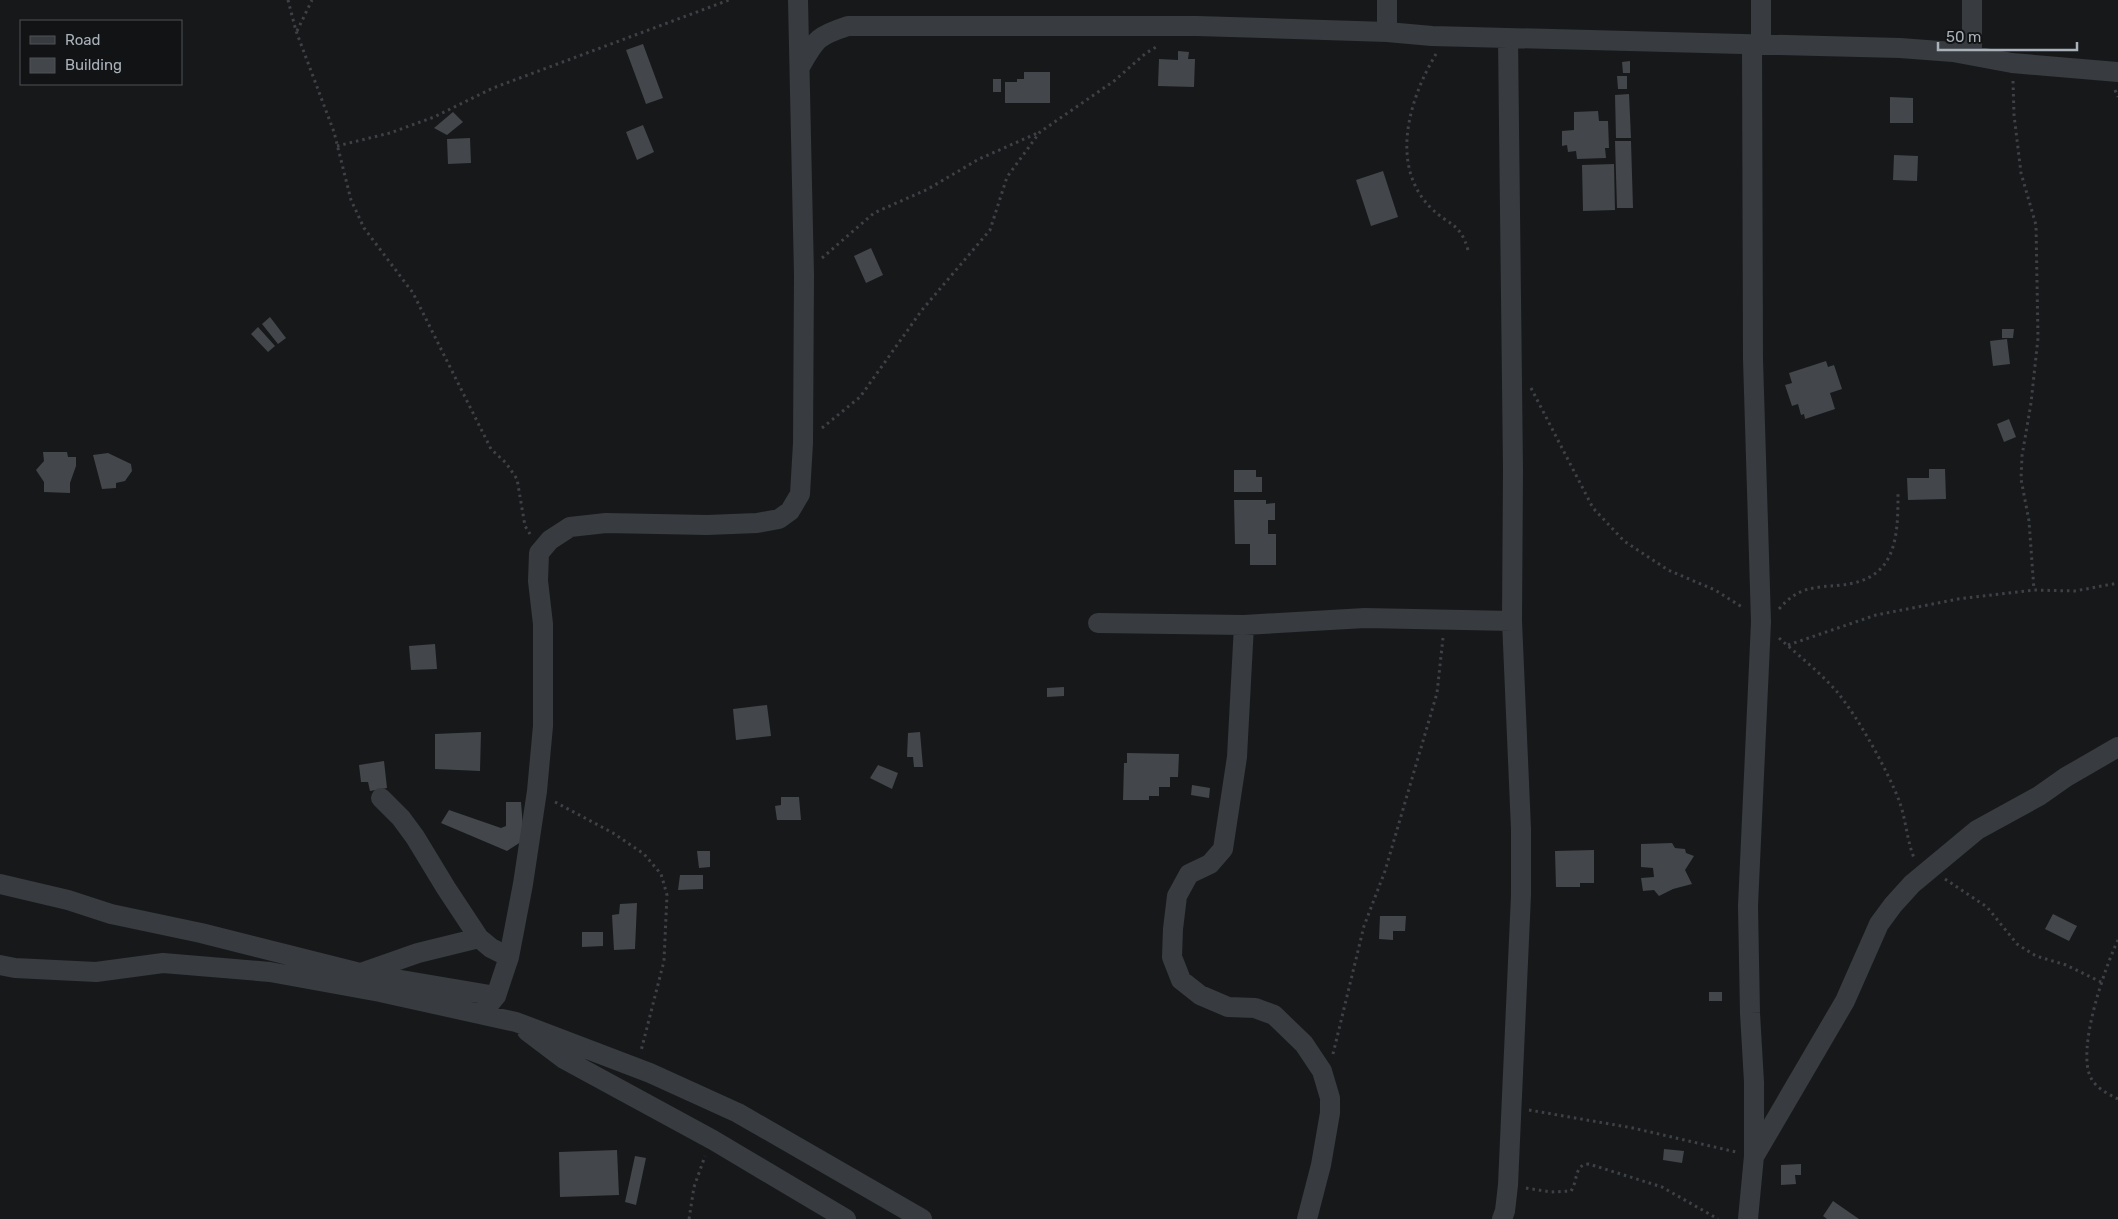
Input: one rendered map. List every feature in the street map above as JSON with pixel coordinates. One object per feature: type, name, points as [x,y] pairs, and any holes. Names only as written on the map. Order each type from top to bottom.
[{"type":"street","points":[[482,1013],[496,996],[509,957],[523,884],[537,791],[543,726],[543,624],[538,581],[538,553],[550,540],[570,527],[606,523],[707,525],[757,523],[779,519],[790,511],[800,494],[803,443],[804,275],[798,0]]},
{"type":"street","points":[[1387,0],[1387,32]]},
{"type":"street","points":[[1748,1219],[1754,1156],[1754,1082],[1750,1013],[1748,906],[1763,624],[1752,321],[1756,44],[1761,0]]},
{"type":"street","points":[[1972,0],[1972,55]]},
{"type":"street","points":[[800,68],[813,45],[824,34],[848,26],[1197,26],[1387,32],[1447,37],[1900,48],[1953,52],[2012,63],[2118,72]]},
{"type":"street","points":[[1502,1219],[1505,1211],[1508,1185],[1521,895],[1521,828],[1512,621],[1513,470],[1508,38]]},
{"type":"street","points":[[1098,624],[1244,625],[1365,618],[1512,621]]},
{"type":"street","points":[[1244,625],[1237,757],[1223,848],[1210,864],[1189,874],[1177,896],[1172,929],[1172,957],[1181,980],[1200,995],[1228,1007],[1255,1008],[1274,1015],[1310,1052],[1322,1071],[1327,1084],[1330,1113],[1321,1165],[1307,1219]]},
{"type":"street","points":[[1754,1156],[1844,1001],[1879,924],[1899,898],[1977,830],[2039,796],[2066,777],[2118,747]]},
{"type":"street","points":[[381,798],[401,818],[416,837],[446,888],[479,938],[491,948],[509,957]]},
{"type":"street","points":[[0,884],[68,900],[111,914],[360,973],[496,996]]},
{"type":"street","points":[[342,985],[360,973],[447,944],[479,938]]},
{"type":"street","points":[[0,965],[15,968],[96,972],[163,963],[270,972],[482,1013],[516,1022],[636,1068],[738,1113],[922,1219]]},
{"type":"street","points":[[516,1022],[564,1059],[713,1140],[846,1219]]},
{"type":"path","points":[[288,0],[296,31],[334,132],[351,200],[364,228],[413,293],[491,449],[506,463],[517,479],[526,526],[538,553]]},
{"type":"path","points":[[296,31],[312,0]]},
{"type":"path","points":[[337,146],[399,130],[434,117],[493,88],[729,0]]},
{"type":"path","points":[[1447,37],[1425,74],[1409,119],[1407,147],[1410,177],[1417,191],[1432,209],[1463,234],[1468,250]]},
{"type":"path","points":[[804,275],[874,213],[928,189],[979,159],[1040,132],[1114,81],[1146,53],[1163,44]]},
{"type":"path","points":[[2012,63],[2014,115],[2021,173],[2036,225],[2038,338],[2032,402],[2022,456],[2021,479],[2029,521],[2034,590]]},
{"type":"path","points":[[803,443],[860,397],[922,310],[990,230],[1007,177],[1040,132]]},
{"type":"path","points":[[1530,386],[1593,508],[1624,542],[1668,570],[1716,590],[1739,604],[1787,645],[1838,693],[1857,721],[1886,772],[1900,804],[1909,844],[1926,873],[1987,906],[2017,944],[2036,956],[2066,965],[2102,982]]},
{"type":"path","points":[[1763,624],[1788,599],[1806,588],[1854,583],[1883,566],[1891,554],[1896,540],[1898,494]]},
{"type":"path","points":[[1787,645],[1876,615],[1958,599],[2034,590],[2075,591],[2118,583]]},
{"type":"path","points":[[1327,1084],[1364,926],[1385,871],[1437,693],[1445,620]]},
{"type":"path","points":[[537,791],[613,833],[644,854],[661,874],[667,895],[664,961],[636,1068]]},
{"type":"path","points":[[2118,940],[2108,961],[2091,1027],[2087,1067],[2090,1078],[2098,1087],[2118,1098]]},
{"type":"path","points":[[1512,1106],[1633,1128],[1754,1156]]},
{"type":"path","points":[[689,1219],[694,1187],[704,1157],[713,1140]]},
{"type":"path","points":[[1508,1185],[1551,1192],[1571,1191],[1575,1186],[1578,1169],[1583,1164],[1589,1164],[1662,1187],[1718,1219]]},
{"type":"building","points":[[643,44],[663,98],[646,104],[626,50]]},
{"type":"building","points":[[1178,51],[1189,52],[1188,59],[1195,59],[1194,87],[1158,86],[1159,59],[1178,60]]},
{"type":"building","points":[[1630,61],[1630,73],[1623,73],[1622,62]]},
{"type":"building","points":[[1024,72],[1050,72],[1050,103],[1005,103],[1005,82],[1017,82],[1017,79],[1024,79]]},
{"type":"building","points":[[1617,76],[1627,76],[1627,89],[1618,89]]},
{"type":"building","points":[[993,79],[1001,79],[1001,92],[993,92]]},
{"type":"building","points":[[1629,94],[1631,138],[1616,138],[1615,95]]},
{"type":"building","points":[[1890,97],[1913,98],[1913,123],[1890,123]]},
{"type":"building","points":[[1598,111],[1599,121],[1608,121],[1609,148],[1605,148],[1606,158],[1577,159],[1576,151],[1568,152],[1567,145],[1562,146],[1562,131],[1574,130],[1574,112]]},
{"type":"building","points":[[453,112],[463,122],[447,135],[434,128]]},
{"type":"building","points":[[643,125],[654,152],[637,160],[626,132]]},
{"type":"building","points":[[470,138],[471,163],[448,164],[447,139]]},
{"type":"building","points":[[1615,141],[1631,141],[1633,208],[1617,208]]},
{"type":"building","points":[[1894,155],[1918,156],[1917,181],[1893,180]]},
{"type":"building","points":[[1614,164],[1615,210],[1583,211],[1582,165]]},
{"type":"building","points":[[1383,171],[1398,217],[1371,226],[1356,180]]},
{"type":"building","points":[[871,248],[883,275],[866,283],[854,256]]},
{"type":"building","points":[[270,317],[286,338],[278,344],[262,324]]},
{"type":"building","points":[[258,327],[275,346],[268,352],[251,334]]},
{"type":"building","points":[[2002,329],[2014,329],[2013,338],[2002,338]]},
{"type":"building","points":[[2007,339],[2010,364],[1993,366],[1990,341]]},
{"type":"building","points":[[1826,361],[1828,367],[1834,365],[1842,389],[1830,393],[1835,409],[1805,419],[1804,414],[1801,415],[1798,404],[1792,406],[1785,385],[1792,383],[1789,373]]},
{"type":"building","points":[[2009,419],[2016,437],[2004,442],[1997,424]]},
{"type":"building","points":[[43,452],[67,452],[68,457],[76,457],[76,466],[70,483],[70,493],[44,492],[44,482],[36,470],[44,461]]},
{"type":"building","points":[[108,453],[131,464],[132,471],[125,481],[116,483],[116,488],[102,489],[93,455]]},
{"type":"building","points":[[1929,469],[1945,469],[1946,499],[1908,500],[1907,478],[1929,478]]},
{"type":"building","points":[[1234,470],[1256,470],[1256,477],[1262,477],[1262,492],[1234,492]]},
{"type":"building","points":[[1234,500],[1266,500],[1266,504],[1275,503],[1275,520],[1268,520],[1268,534],[1276,534],[1276,565],[1250,565],[1250,544],[1235,544]]},
{"type":"building","points":[[435,644],[437,669],[411,670],[409,646]]},
{"type":"building","points":[[1064,687],[1064,696],[1047,697],[1047,688]]},
{"type":"building","points":[[767,705],[771,736],[736,740],[733,709]]},
{"type":"building","points":[[481,732],[480,771],[435,769],[435,734]]},
{"type":"building","points":[[920,732],[923,767],[914,767],[913,757],[907,757],[908,733]]},
{"type":"building","points":[[1127,753],[1179,754],[1178,777],[1170,777],[1170,787],[1159,787],[1159,796],[1149,796],[1149,800],[1123,800],[1124,763],[1127,763]]},
{"type":"building","points":[[384,761],[387,788],[370,791],[368,782],[361,782],[359,765]]},
{"type":"building","points":[[878,765],[898,773],[892,789],[870,778]]},
{"type":"building","points":[[1192,785],[1210,788],[1209,798],[1191,795]]},
{"type":"building","points":[[781,797],[799,797],[801,820],[777,820],[775,806],[781,805]]},
{"type":"building","points":[[506,802],[521,802],[524,840],[507,851],[441,823],[449,810],[501,828],[506,826]]},
{"type":"building","points":[[1672,843],[1675,848],[1685,849],[1686,853],[1694,856],[1685,870],[1692,884],[1673,889],[1659,896],[1654,890],[1643,891],[1641,878],[1654,877],[1653,868],[1641,867],[1641,844]]},
{"type":"building","points":[[1594,850],[1594,883],[1580,883],[1580,887],[1556,887],[1555,851]]},
{"type":"building","points":[[697,851],[710,851],[710,867],[699,868]]},
{"type":"building","points":[[680,875],[703,875],[703,889],[678,890]]},
{"type":"building","points":[[637,903],[635,949],[614,950],[612,915],[619,914],[620,904]]},
{"type":"building","points":[[2053,914],[2077,926],[2069,941],[2045,929]]},
{"type":"building","points":[[1380,916],[1406,916],[1405,931],[1393,931],[1393,940],[1379,939]]},
{"type":"building","points":[[582,932],[603,932],[603,946],[582,947]]},
{"type":"building","points":[[1709,992],[1722,992],[1722,1001],[1709,1001]]},
{"type":"building","points":[[1664,1149],[1684,1151],[1682,1163],[1663,1160]]},
{"type":"building","points":[[617,1150],[619,1195],[560,1197],[559,1152]]},
{"type":"building","points":[[635,1156],[646,1158],[636,1205],[625,1202]]},
{"type":"building","points":[[1801,1164],[1801,1175],[1795,1175],[1796,1184],[1781,1185],[1781,1165]]},
{"type":"building","points":[[1833,1201],[1859,1219],[1827,1219],[1823,1216]]}]
